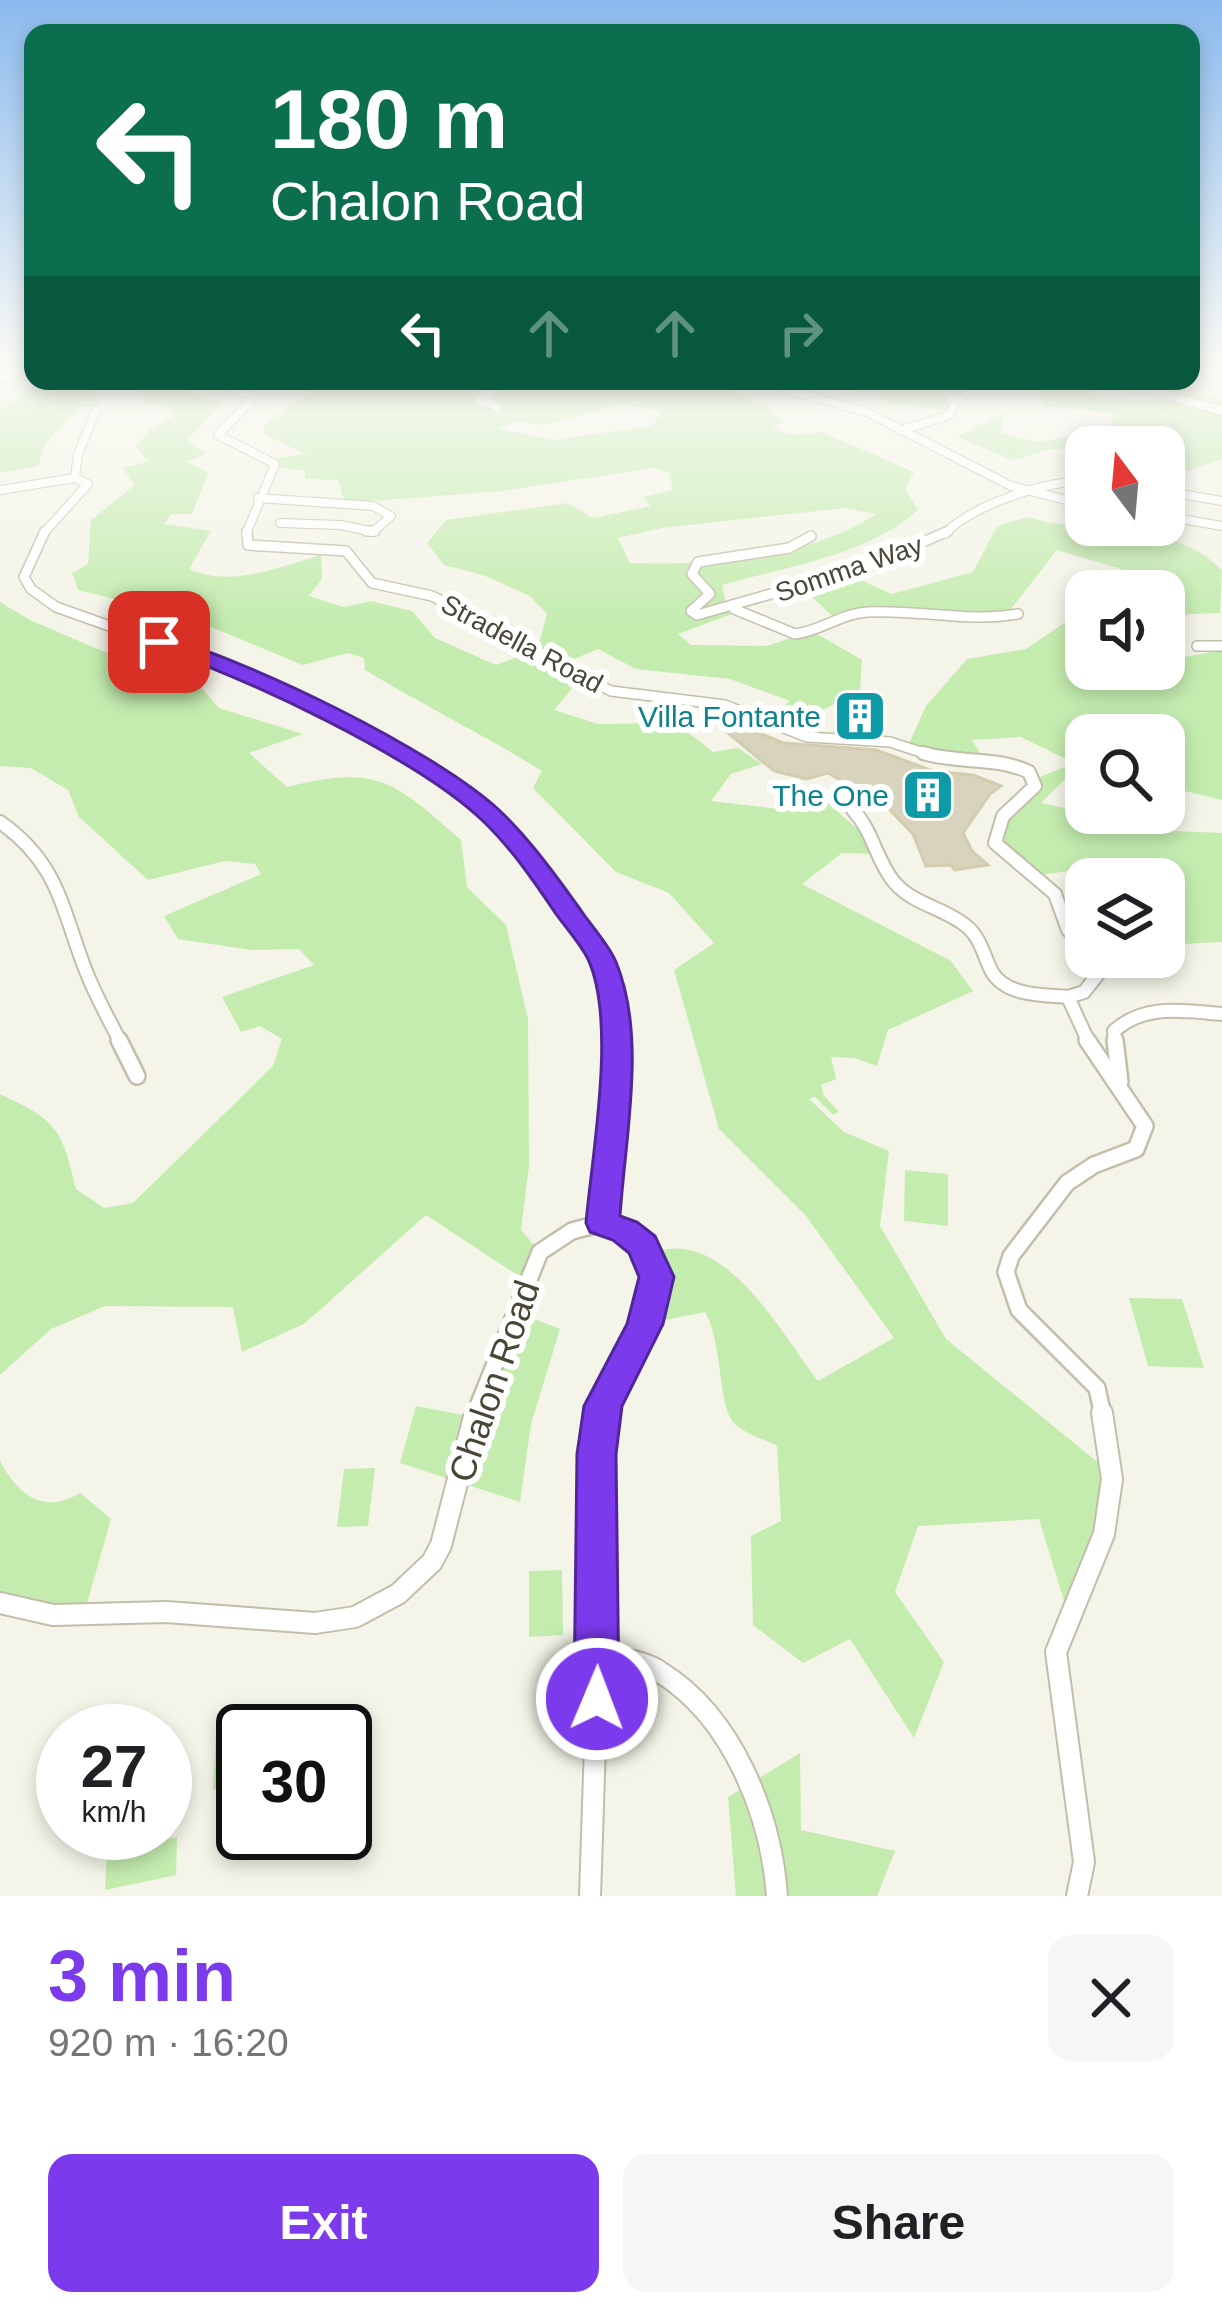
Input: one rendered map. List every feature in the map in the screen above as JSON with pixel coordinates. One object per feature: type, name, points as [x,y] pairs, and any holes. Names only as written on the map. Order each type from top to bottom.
[{"type":"street","points":[[75,478],[80,448]]},
{"type":"street","name":"Stradella Road","points":[[247,448],[275,464],[244,538],[248,545],[346,551],[372,583],[440,600],[502,638],[611,692],[725,705],[806,737],[869,739],[949,761],[998,760],[1021,766],[1035,786],[1004,813],[995,843],[1055,894],[1065,922]]},
{"type":"street","points":[[938,448],[1031,494],[1065,501]]},
{"type":"street","points":[[0,490],[75,478],[88,484],[53,517],[25,564],[24,577],[34,593],[87,618],[196,653],[350,726],[453,785],[490,815],[570,909],[602,959],[616,1054],[602,1223],[625,1231],[643,1246],[656,1277],[645,1324],[603,1406],[596,1454],[598,1654],[590,1896]]},
{"type":"street","name":"Somma Way","points":[[810,537],[782,548],[705,559],[692,568],[710,594],[691,611],[697,615],[727,608],[869,566],[942,538],[960,518],[978,509],[1065,480]]},
{"type":"street","points":[[1185,495],[1222,501]]},
{"type":"street","points":[[258,498],[373,506],[390,513],[390,519],[373,532],[341,524],[280,523]]},
{"type":"street","points":[[1185,519],[1222,526]]},
{"type":"street","name":"Somma Way","points":[[727,608],[763,618],[794,634],[812,631],[832,617],[874,610],[961,622],[1018,614]]},
{"type":"street","points":[[1197,646],[1222,646]]},
{"type":"street","points":[[853,810],[873,832],[896,885],[962,921],[987,950],[994,976],[1022,993],[1068,998],[1098,978]]},
{"type":"street","points":[[0,823],[35,849],[53,873],[87,973],[137,1076]]},
{"type":"street","points":[[1068,998],[1087,1040],[1145,1126],[1144,1139],[1136,1149],[1094,1165],[1067,1183],[1011,1256],[1006,1272],[1019,1310],[1097,1388],[1110,1448],[1112,1479],[1103,1534],[1056,1652],[1058,1697],[1084,1862],[1077,1896]]},
{"type":"street","points":[[1120,1083],[1114,1031],[1124,1020],[1165,1011],[1222,1014]]},
{"type":"street","name":"Chalon Road","points":[[0,1603],[52,1615],[166,1612],[315,1623],[355,1617],[398,1594],[432,1562],[441,1545],[473,1418],[540,1252],[572,1231],[602,1223]]},
{"type":"street","points":[[598,1654],[658,1670],[709,1717],[763,1809],[777,1864],[777,1896]]},
{"type":"green space","points":[[0,448],[44,448],[38,466],[0,473]]},
{"type":"green space","points":[[137,448],[199,448],[207,454],[187,461],[208,473],[192,514],[171,514],[164,524],[211,531],[189,569],[238,576],[321,555],[322,579],[309,596],[344,607],[371,601],[412,611],[435,638],[496,665],[530,652],[521,646],[540,640],[547,614],[530,596],[483,575],[444,565],[427,543],[446,520],[568,503],[593,518],[651,506],[643,497],[673,490],[669,473],[654,468],[502,491],[345,503],[338,480],[305,479],[306,471],[274,467],[272,459],[305,454],[294,448],[860,448],[914,472],[905,489],[918,510],[898,525],[825,558],[722,585],[727,607],[742,610],[678,634],[691,645],[767,646],[812,631],[862,660],[860,691],[821,711],[807,737],[766,722],[790,701],[730,679],[636,669],[598,649],[562,664],[582,676],[554,710],[598,724],[676,723],[713,752],[738,748],[762,764],[731,774],[711,801],[805,812],[826,801],[871,841],[876,854],[842,853],[802,884],[951,961],[973,991],[888,1030],[877,1066],[855,1058],[831,1057],[836,1079],[821,1085],[824,1096],[839,1112],[833,1115],[815,1097],[809,1099],[844,1132],[889,1151],[880,1226],[946,1339],[1095,1460],[1111,1467],[1112,1479],[1069,1617],[1039,1519],[918,1526],[895,1592],[944,1662],[914,1738],[850,1639],[803,1663],[753,1625],[751,1536],[781,1521],[777,1446],[743,1430],[729,1415],[705,1312],[645,1324],[655,1288],[650,1254],[677,1249],[702,1254],[747,1288],[818,1381],[894,1338],[806,1216],[719,1129],[674,970],[714,943],[669,893],[616,872],[533,788],[542,771],[365,670],[364,658],[348,653],[303,665],[187,617],[78,590],[72,573],[88,564],[91,520],[135,485],[122,468],[149,461]],"holes":[[[845,508],[876,514],[821,541],[725,560],[630,563],[618,538],[662,528]]]},
{"type":"green space","points":[[984,448],[1065,448],[1012,460]]},
{"type":"green space","points":[[1185,448],[1222,448],[1222,459],[1185,470]]},
{"type":"green space","points":[[1027,517],[1065,525],[1065,546],[1185,546],[1222,570],[1220,613],[1185,614],[1185,570],[1121,570],[1057,550],[1004,618],[876,613],[833,617],[802,587],[847,574],[892,594],[973,572],[997,526]]},
{"type":"green space","points":[[0,602],[121,659],[198,684],[219,708],[303,734],[249,753],[287,787],[343,777],[383,783],[418,804],[461,840],[467,887],[506,925],[528,1019],[529,1166],[521,1230],[540,1252],[528,1282],[426,1215],[304,1324],[242,1352],[233,1307],[105,1306],[51,1329],[0,1375],[0,1094],[34,1111],[54,1128],[76,1189],[104,1208],[133,1203],[273,1066],[282,1039],[260,1026],[241,1032],[222,997],[314,965],[299,949],[251,950],[178,939],[164,916],[261,874],[255,864],[225,861],[148,880],[79,817],[68,790],[31,768],[0,766]]},
{"type":"green space","points":[[1065,622],[1065,690],[1185,690],[1185,657],[1222,650],[1222,800],[1185,791],[1185,714],[1065,714],[1065,759],[1021,737],[972,740],[982,756],[949,761],[908,746],[926,706],[967,659],[1026,649]]},
{"type":"green space","points":[[1065,767],[1065,779],[1041,803],[1065,808],[1065,834],[1222,833],[1222,942],[1185,944],[1185,858],[1065,858],[1065,872],[1033,876],[1001,843],[1003,825],[1042,788],[1040,777]]},
{"type":"green space","points":[[905,1170],[948,1174],[948,1226],[904,1221]]},
{"type":"green space","points":[[1129,1298],[1182,1299],[1204,1368],[1148,1366]]},
{"type":"green space","points":[[516,1312],[560,1329],[531,1424],[520,1502],[400,1463],[416,1406],[474,1417]]},
{"type":"green space","points":[[0,1460],[15,1483],[33,1498],[55,1502],[80,1493],[111,1519],[84,1614],[0,1603]]},
{"type":"green space","points":[[375,1468],[368,1526],[337,1527],[344,1469]]},
{"type":"green space","points":[[562,1570],[563,1635],[529,1637],[529,1571]]},
{"type":"green space","points":[[800,1753],[801,1830],[895,1851],[877,1896],[736,1896],[728,1797]]},
{"type":"green space","points":[[107,1860],[176,1860],[176,1875],[105,1890]]},
{"type":"building","name":"The One","points":[[721,717],[783,743],[876,750],[933,771],[973,775],[1001,786],[963,833],[972,851],[988,865],[955,870],[950,865],[926,866],[913,834],[888,808],[828,773],[806,779],[774,771],[717,724]]},
{"type":"place","name":"Villa Fontante","points":[[860,716]]},
{"type":"place","name":"The One","points":[[928,795]]},
{"type":"route","points":[[159,642],[196,653],[350,726],[453,785],[490,815],[536,866],[602,959],[616,1054],[602,1223],[625,1231],[643,1246],[656,1277],[645,1324],[603,1406],[596,1454],[597,1699]]}]
